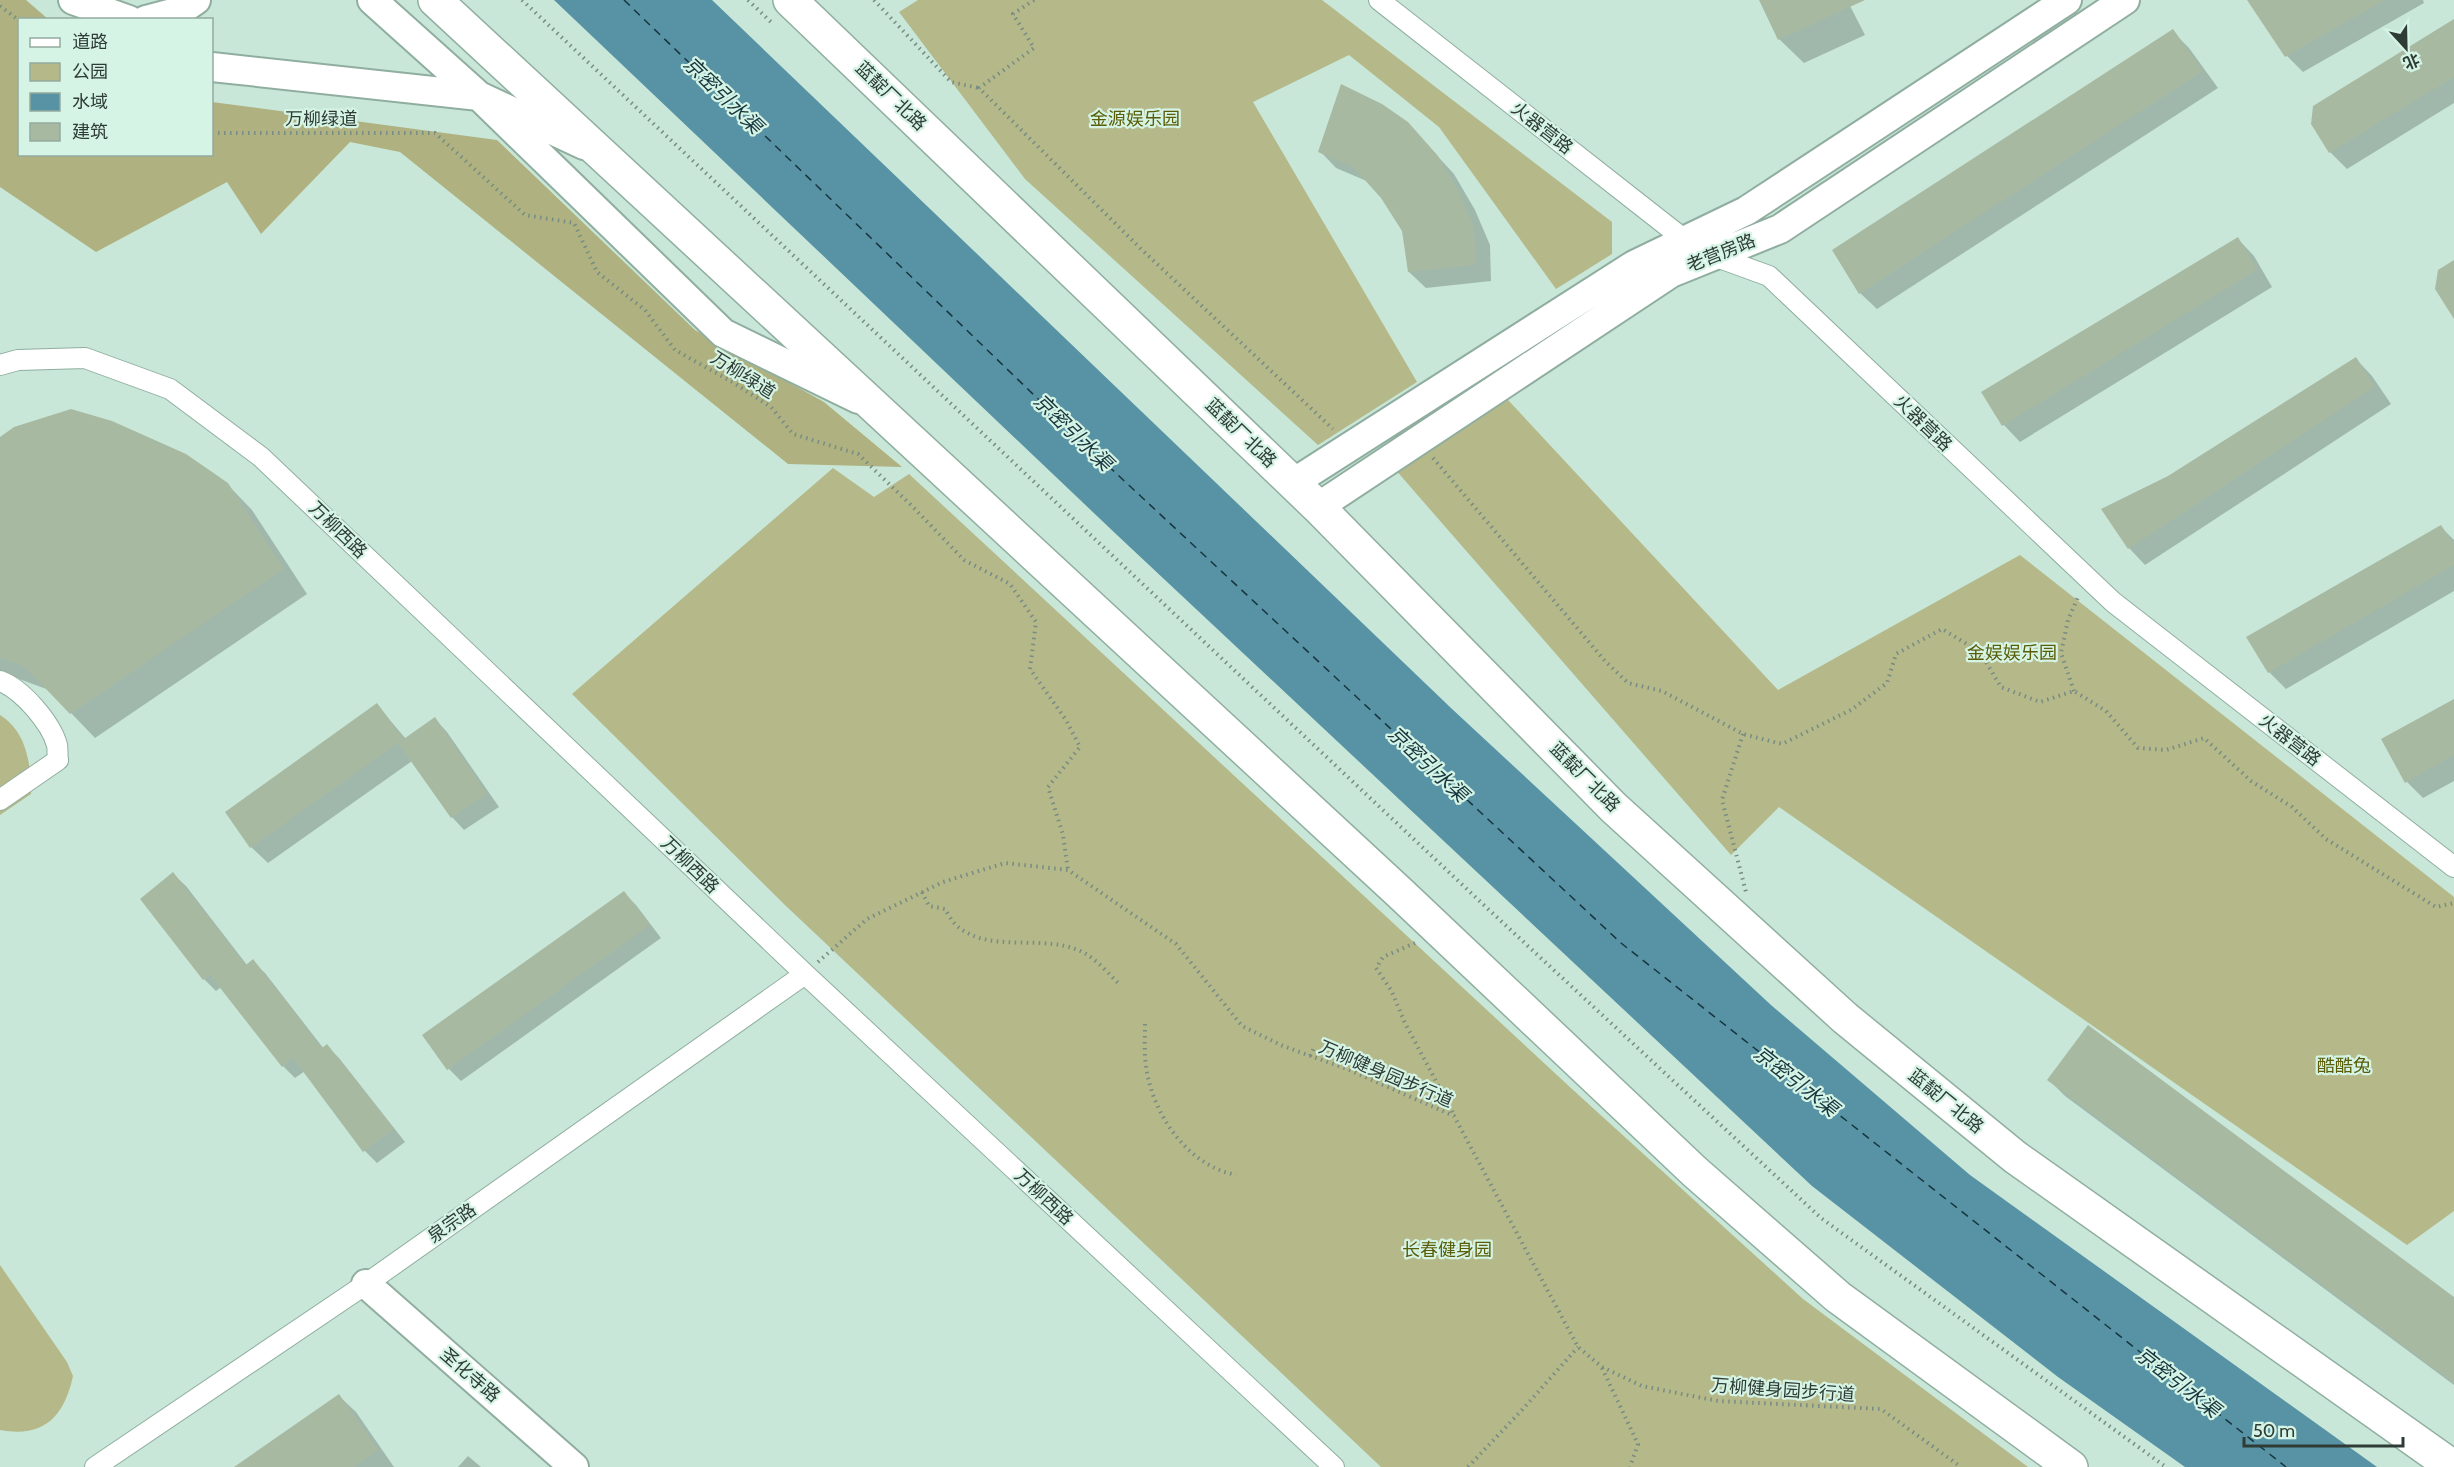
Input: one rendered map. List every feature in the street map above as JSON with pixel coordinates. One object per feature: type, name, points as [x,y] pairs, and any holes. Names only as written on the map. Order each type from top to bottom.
[{"type":"highway","points":[[435,0],[1408,901],[1695,1172],[1838,1297],[2071,1467]]},
{"type":"highway","name":"蓝靛厂北路","points":[[790,0],[1318,507],[1613,807],[1845,1018],[2015,1157],[2453,1467]]},
{"type":"street","points":[[65,0],[85,18]]},
{"type":"street","points":[[73,0],[123,18]]},
{"type":"street","points":[[154,18],[180,11],[196,0]]},
{"type":"street","points":[[372,0],[479,96],[723,333],[875,407]]},
{"type":"street","name":"火器营路","points":[[1379,0],[1685,240],[1714,256],[1769,276],[2113,603],[2454,867]]},
{"type":"street","name":"老营房路","points":[[1293,483],[1634,265],[1746,211],[2067,0]]},
{"type":"street","name":"老营房路","points":[[1318,507],[1671,273],[1780,229],[2125,0]]},
{"type":"street","points":[[213,67],[479,96],[599,152]]},
{"type":"street","name":"万柳西路","points":[[0,365],[18,360],[85,358],[170,389],[261,457],[805,974],[1334,1467]]},
{"type":"street","points":[[0,681],[10,684],[36,707],[57,744],[58,760],[0,800]]},
{"type":"street","name":"泉宗路","points":[[95,1467],[366,1284],[805,974]]},
{"type":"street","name":"圣化寺路","points":[[366,1284],[574,1467]]},
{"type":"path","points":[[522,0],[1487,908],[1821,1218],[2166,1467]]},
{"type":"path","points":[[874,0],[951,82],[979,88],[1140,248],[1351,446]]},
{"type":"path","points":[[979,88],[1034,48],[1013,14],[1034,0]]},
{"type":"path","points":[[0,6],[18,20]]},
{"type":"path","name":"万柳绿道","points":[[213,133],[435,133],[525,215],[574,223],[597,272],[645,310],[675,350],[771,407],[793,434],[858,454],[915,508],[964,560],[1010,584],[1036,622],[1030,669],[1066,720],[1080,747],[1048,787],[1063,835],[1068,870]]},
{"type":"path","points":[[1431,455],[1605,662],[1628,683],[1662,691],[1743,734],[1782,744],[1851,710],[1887,683],[1896,654],[1942,629],[1980,652],[2001,687],[2040,702],[2074,691]]},
{"type":"path","points":[[2086,579],[2068,620],[2061,653],[2074,691],[2106,711],[2138,748],[2166,750],[2204,738],[2252,781],[2292,807],[2326,839],[2436,908],[2454,903]]},
{"type":"path","points":[[1743,734],[1722,800],[1748,899]]},
{"type":"path","name":"万柳健身园步行道","points":[[805,974],[867,919],[942,882],[1005,863],[1068,870],[1176,944],[1242,1026],[1283,1046],[1347,1069],[1454,1116],[1578,1347],[1602,1367],[1642,1386],[1718,1401],[1881,1409],[1961,1467]]},
{"type":"path","points":[[922,892],[929,906],[945,909],[956,925],[973,935],[990,940],[1067,947],[1085,954],[1120,985]]},
{"type":"path","points":[[1422,940],[1383,957],[1376,968],[1391,990],[1405,1023],[1454,1116]]},
{"type":"path","points":[[1145,1024],[1146,1065],[1151,1093],[1164,1119],[1194,1153],[1213,1167],[1236,1175]]},
{"type":"path","points":[[1311,1056],[1314,1048]]},
{"type":"path","points":[[1468,1467],[1578,1347]]},
{"type":"path","points":[[1602,1367],[1638,1444],[1630,1467]]},
{"type":"green space","points":[[0,0],[26,0],[47,18],[18,18],[18,156],[213,156],[213,102],[497,140],[695,330],[824,402],[902,467],[788,464],[400,152],[350,142],[261,234],[227,182],[96,252],[0,187]]},
{"type":"green space","name":"金源娱乐园","points":[[918,0],[1322,0],[1612,222],[1612,254],[1556,289],[1439,127],[1349,55],[1253,102],[1417,382],[1318,445],[1025,179],[899,12]]},
{"type":"green space","points":[[1508,400],[1778,690],[2020,555],[2454,897],[2454,1211],[2407,1245],[1779,807],[1731,855],[1394,468]]},
{"type":"green space","name":"长春健身园","points":[[833,468],[874,497],[909,474],[1572,1089],[1803,1299],[2028,1467],[1381,1467],[786,906],[572,694]]},
{"type":"green space","points":[[0,715],[16,730],[26,750],[31,794],[0,815]]},
{"type":"green space","points":[[0,1265],[67,1362],[73,1376],[64,1403],[58,1413],[50,1421],[29,1431],[0,1430]]},
{"type":"water","name":"京密引水渠","points":[[554,0],[712,0],[1451,708],[1771,1005],[1970,1175],[2377,1467],[2185,1467],[2058,1377],[1812,1186],[1117,535]]},
{"type":"building","points":[[1759,0],[1865,0],[1778,40]]},
{"type":"building","points":[[2247,0],[2385,0],[2285,57]]},
{"type":"building","points":[[2454,19],[2454,77],[2329,153],[2311,124],[2313,106]]},
{"type":"building","points":[[2173,29],[2203,71],[1859,294],[1832,250]]},
{"type":"building","points":[[1341,84],[1382,104],[1408,122],[1438,156],[1459,192],[1474,227],[1476,265],[1408,272],[1402,231],[1381,198],[1354,168],[1318,152]]},
{"type":"building","points":[[2238,237],[2257,270],[2002,426],[1981,392]]},
{"type":"building","points":[[2454,260],[2454,319],[2435,289],[2438,270]]},
{"type":"building","points":[[2356,357],[2375,387],[2128,549],[2101,509],[2168,476]]},
{"type":"building","points":[[71,409],[112,421],[186,454],[228,483],[284,569],[70,714],[25,667],[0,658],[0,437],[14,427]]},
{"type":"building","points":[[2441,525],[2454,545],[2454,565],[2268,673],[2246,637]]},
{"type":"building","points":[[2454,699],[2454,755],[2405,783],[2381,739]]},
{"type":"building","points":[[377,703],[404,739],[250,848],[225,812]]},
{"type":"building","points":[[435,717],[487,794],[451,818],[398,743]]},
{"type":"building","points":[[173,872],[246,965],[253,959],[322,1048],[327,1044],[394,1129],[363,1152],[293,1058],[282,1067],[210,975],[203,980],[140,899]]},
{"type":"building","points":[[624,891],[650,925],[447,1070],[422,1035]]},
{"type":"building","points":[[2088,1025],[2454,1297],[2454,1383],[2047,1080]]},
{"type":"building","points":[[339,1394],[378,1450],[354,1467],[234,1467]]},
{"type":"ferry route","points":[[624,0],[1090,449],[1621,943],[2286,1467]]},
{"type":"park label","name":"金娱娱乐园","points":[[2012,653]]},
{"type":"park label","name":"酷酷兔","points":[[2344,1066]]}]
